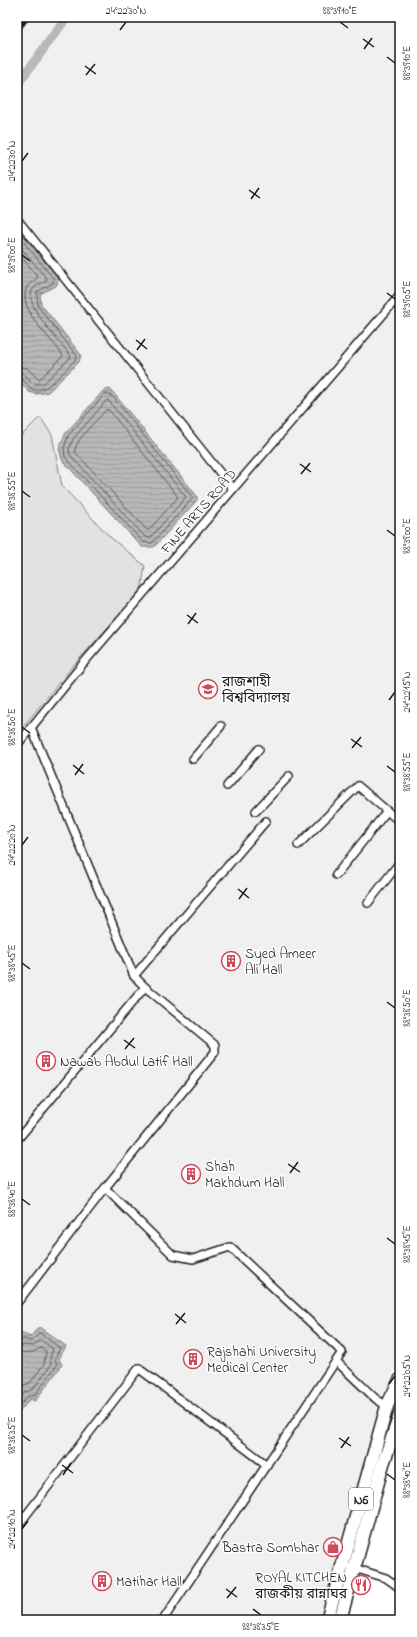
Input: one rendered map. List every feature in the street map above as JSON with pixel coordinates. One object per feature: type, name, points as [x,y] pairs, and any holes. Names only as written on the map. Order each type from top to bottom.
[{"type":"highway","name":"N6","points":[[340,1620],[349,1567],[387,1406],[400,1380]]},
{"type":"highway","name":"N6","points":[[327,1620],[349,1567],[400,1415]]},
{"type":"street","points":[[18,223],[233,490]]},
{"type":"street","name":"FINE ARTS ROAD","points":[[17,745],[81,666],[400,295]]},
{"type":"street","points":[[193,759],[220,726]]},
{"type":"street","points":[[17,1303],[105,1188],[215,1052],[216,1048],[215,1045],[180,1014],[134,976],[32,727]]},
{"type":"street","points":[[227,786],[259,749]]},
{"type":"street","points":[[256,811],[288,776]]},
{"type":"street","points":[[298,845],[358,786],[400,822]]},
{"type":"street","points":[[336,875],[387,811]]},
{"type":"street","points":[[134,976],[266,821]]},
{"type":"street","points":[[368,902],[400,862]]},
{"type":"street","points":[[17,1140],[145,986]]},
{"type":"street","points":[[105,1188],[173,1255],[193,1259],[230,1247],[342,1352],[163,1620]]},
{"type":"street","points":[[336,1361],[376,1399],[387,1406]]},
{"type":"street","points":[[17,1527],[140,1370],[267,1465]]},
{"type":"street","points":[[349,1567],[386,1578],[400,1588]]},
{"type":"shaded area","name":"রাজশাহী বিশ্ববিদ্যালয়","points":[[17,17],[400,17],[400,1360],[381,1401],[320,1620],[17,1620]]},
{"type":"shaded area","points":[[40,417],[52,435],[62,486],[110,537],[145,566],[141,591],[71,668],[17,734],[17,440]]},
{"type":"water","points":[[19,233],[24,236],[59,279],[56,286],[40,294],[41,304],[81,355],[79,362],[48,392],[37,394],[29,392],[17,379],[17,235]]},
{"type":"water","points":[[110,389],[197,496],[197,500],[154,547],[142,547],[62,460],[59,448],[65,434],[104,390]]},
{"type":"water","points":[[17,393],[23,406],[17,419]]},
{"type":"water","points":[[39,1327],[66,1346],[59,1359],[62,1365],[35,1401],[30,1399],[17,1415],[17,1340],[22,1333],[30,1337]]},
{"type":"waterway","points":[[17,85],[67,17]]},
{"type":"railway","points":[[17,32],[28,17]]},
{"type":"place","name":"রাজশাহী বিশ্ববিদ্যালয়","points":[[208,689]]},
{"type":"place","name":"Syed Ameer Ali Hall","points":[[231,961]]},
{"type":"place","name":"Nawab Abdul Latif Hall","points":[[46,1061]]},
{"type":"place","name":"Shah Makhdum Hall","points":[[191,1174]]},
{"type":"place","name":"Rajshahi University Medical Center","points":[[193,1359]]},
{"type":"place","name":"Bastra Sombhar","points":[[333,1547]]},
{"type":"place","name":"Matihar Hall","points":[[102,1581]]},
{"type":"place","name":"ROYAL KITCHEN রাজকীয় রান্নাঘর","points":[[361,1585]]}]
